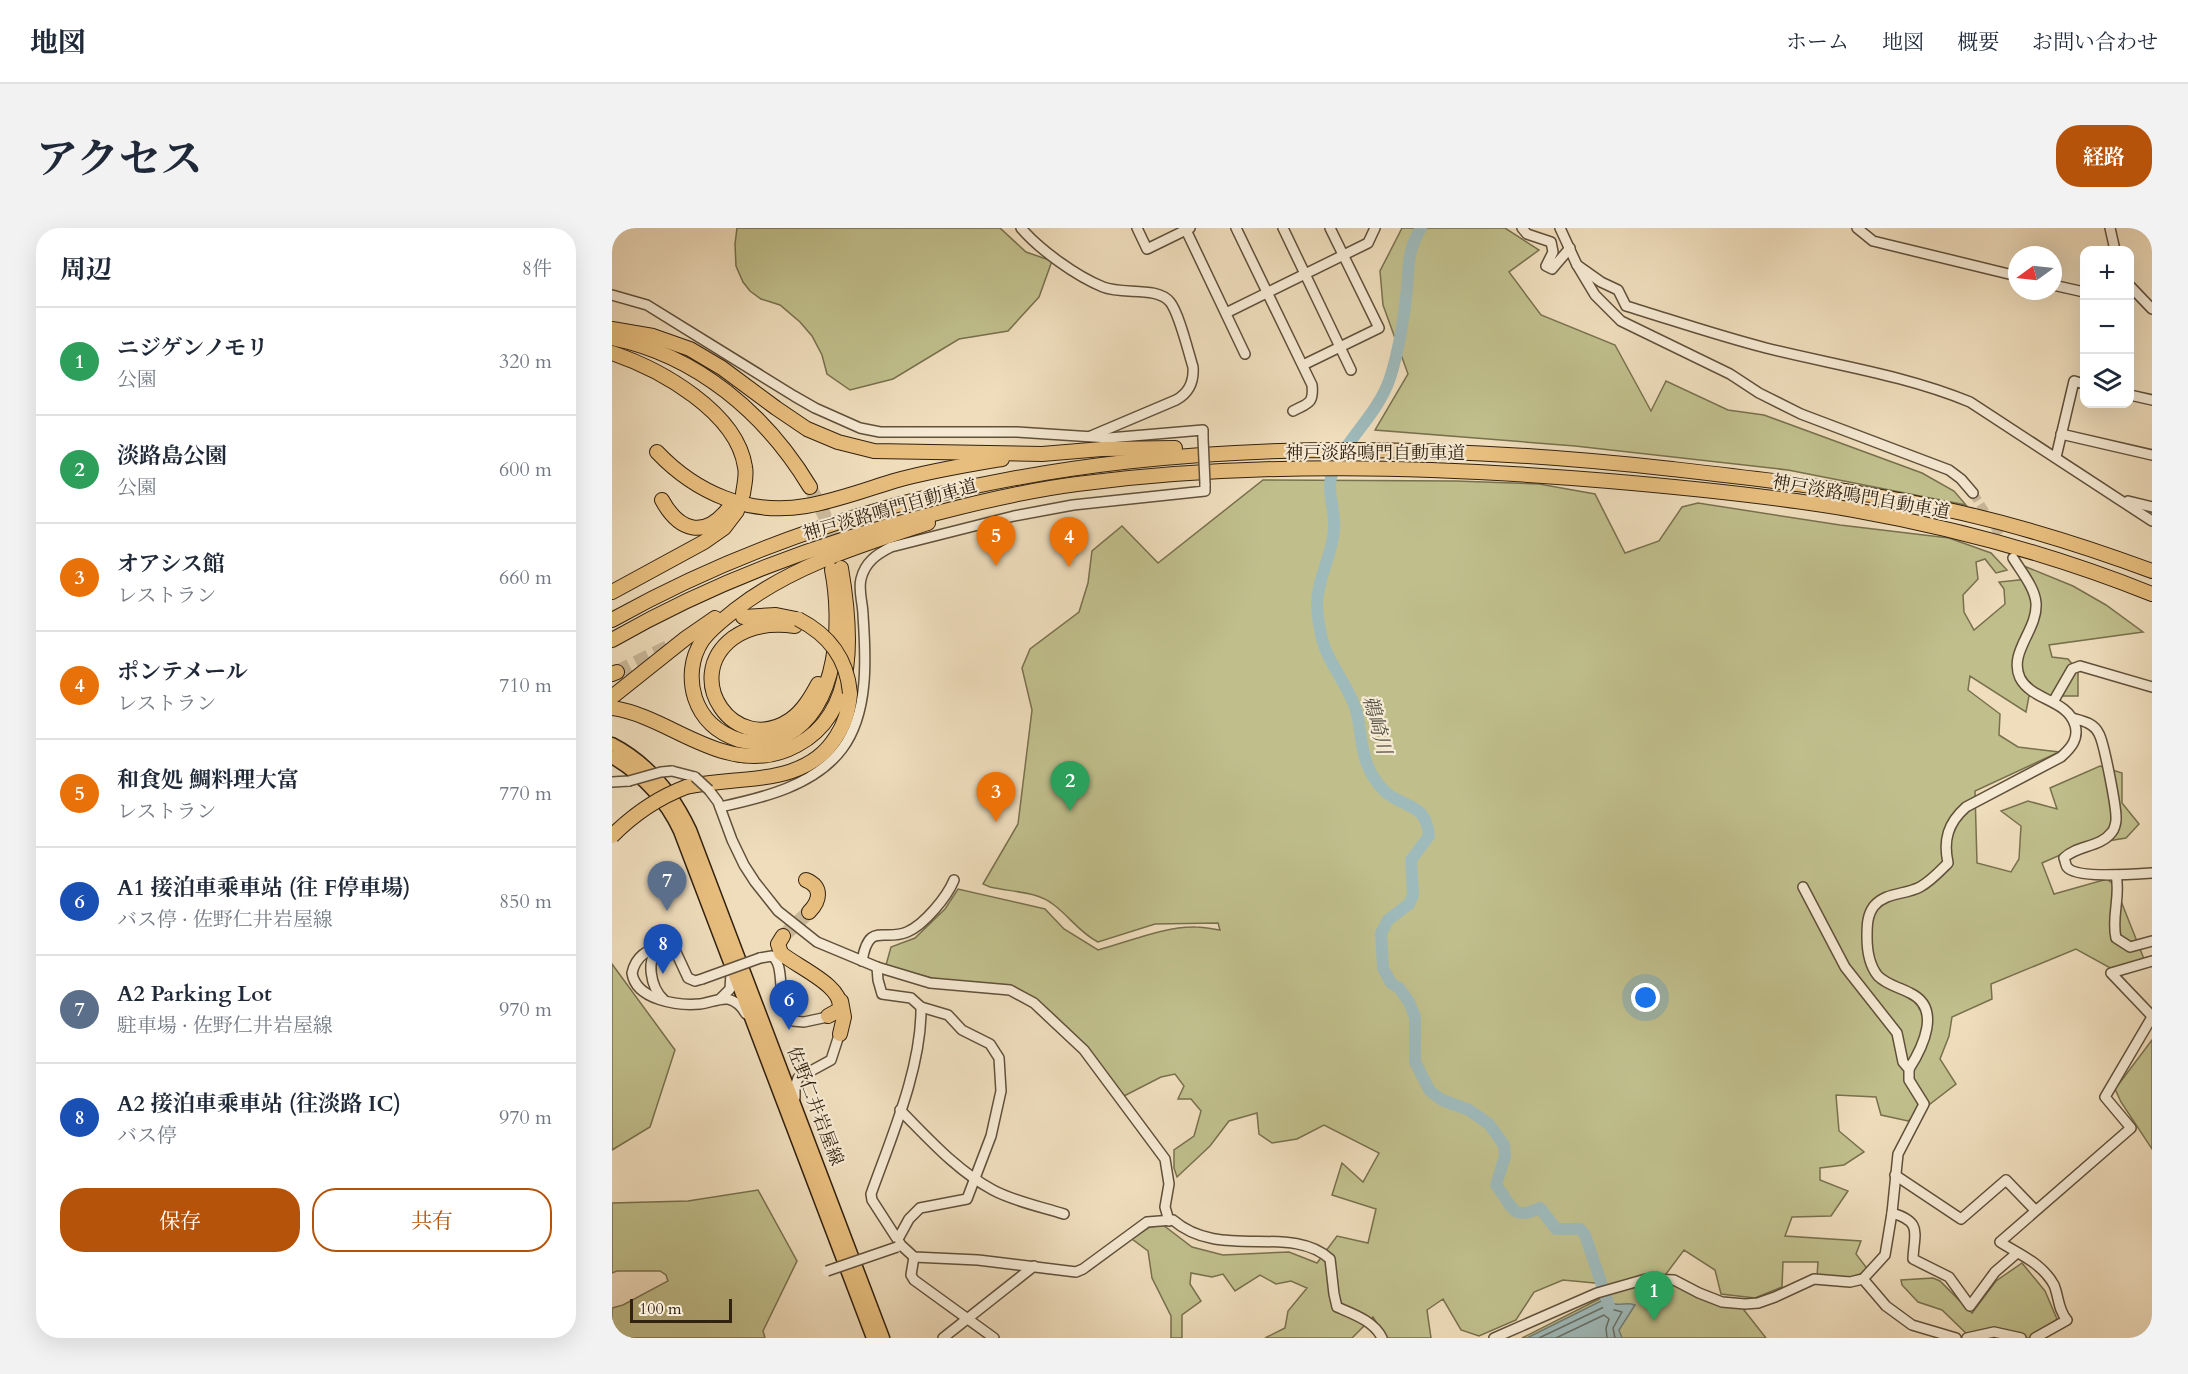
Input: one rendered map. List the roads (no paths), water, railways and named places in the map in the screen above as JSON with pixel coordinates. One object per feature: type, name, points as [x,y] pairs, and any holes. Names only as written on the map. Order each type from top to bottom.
[{"type":"highway","points":[[612,329],[652,336],[690,349],[722,368],[793,420],[838,442],[874,451],[895,453],[1042,454]]},
{"type":"highway","points":[[612,338],[667,356],[693,369],[728,392],[772,434],[798,467],[806,489],[766,440],[722,398],[671,367],[639,354],[612,348]]},
{"type":"highway","points":[[612,353],[674,383],[721,420],[734,438],[742,457],[746,478],[739,494]]},
{"type":"highway","points":[[657,452],[678,472],[702,489],[735,502],[770,508],[806,506],[945,469],[1042,454],[1144,447],[1233,452]]},
{"type":"highway","name":"神戸淡路鳴門自動車道","points":[[612,620],[671,589],[759,551],[852,517],[900,504],[965,488],[1090,465],[1263,451],[1459,453],[1573,460],[1777,481],[1963,513],[2064,541],[2152,571]]},
{"type":"highway","name":"神戸淡路鳴門自動車道","points":[[612,640],[686,602],[810,550],[907,520],[1001,498],[1076,484],[1191,473],[1400,469],[1457,471],[1642,484],[1774,498],[1853,510],[1981,539],[2100,575],[2152,594]]},
{"type":"highway","points":[[617,694],[686,638],[727,610],[789,576],[832,557],[1001,498]]},
{"type":"highway","points":[[612,592],[704,543],[724,528],[732,510],[710,525],[689,528],[674,519],[662,500]]},
{"type":"highway","points":[[612,708],[638,714],[714,748],[733,754],[764,756],[783,751],[801,743],[818,730],[837,704],[844,682],[848,656],[848,628],[837,569],[836,637],[830,670],[822,695],[810,715],[797,728],[782,737],[764,742],[744,741],[725,734],[708,721],[698,705],[692,685],[692,666],[698,648],[708,634],[760,592]]},
{"type":"highway","points":[[612,836],[643,808],[691,782],[777,775],[810,764],[826,751],[839,733],[847,713],[850,693],[843,664],[825,640],[796,622],[776,615],[743,617]]},
{"type":"highway","points":[[796,622],[754,628],[736,636],[722,650],[713,668],[713,693],[721,710],[733,721],[758,729],[775,727],[790,720],[804,706],[818,684],[836,637]]},
{"type":"highway","points":[[806,880],[816,886],[818,893],[818,901],[809,912]]},
{"type":"highway","points":[[783,936],[778,944],[781,953],[838,995],[844,1012],[840,1034]]},
{"type":"highway","points":[[828,1016],[837,1012],[841,1007],[838,995]]},
{"type":"main road","name":"佐野仁井岩屋線","points":[[612,744],[656,778],[681,811],[883,1338]]},
{"type":"main road","name":"佐野仁井岩屋線","points":[[612,757],[647,783],[673,817],[720,934],[873,1338]]},
{"type":"street","points":[[1022,228],[1036,245],[1102,286],[1120,292],[1146,292],[1166,298],[1174,309],[1193,367],[1192,382],[1183,396],[1089,437]]},
{"type":"street","points":[[1137,228],[1147,249],[1187,229],[1245,354]]},
{"type":"street","points":[[1236,228],[1312,385],[1311,402],[1293,411]]},
{"type":"street","points":[[1283,228],[1351,370]]},
{"type":"street","points":[[1303,365],[1379,328],[1330,228]]},
{"type":"street","points":[[1226,313],[1368,243],[1375,228]]},
{"type":"street","points":[[1522,228],[1527,234],[1551,242],[1553,252],[1545,266],[1552,269],[1570,248]]},
{"type":"street","points":[[1560,228],[1577,266],[1595,295],[1621,321],[1730,374],[1759,393],[1801,414],[1949,470],[1961,479],[1973,493]]},
{"type":"street","points":[[1857,228],[1873,241],[2008,274]]},
{"type":"street","points":[[2110,228],[2114,246]]},
{"type":"street","points":[[1577,266],[1618,290],[1626,306],[1765,348],[1946,392],[1970,402],[2152,520]]},
{"type":"street","points":[[2062,287],[2080,291]]},
{"type":"street","points":[[2134,290],[2152,309]]},
{"type":"street","points":[[612,295],[647,305],[801,400],[860,428],[904,434],[1017,432],[1127,438],[1203,430],[1205,491],[1036,511],[891,547],[878,553],[868,565],[861,580],[864,628],[861,705],[850,736],[830,761],[793,786],[764,797],[720,807]]},
{"type":"street","points":[[2056,458],[2074,381],[2080,383]]},
{"type":"street","points":[[2134,396],[2152,400]]},
{"type":"street","points":[[2061,434],[2152,456]]},
{"type":"street","points":[[2122,500],[2152,507]]},
{"type":"street","points":[[1494,1338],[1596,1293],[1646,1279],[1674,1280],[1722,1302],[1758,1303],[1775,1298],[1814,1279],[1850,1282],[1863,1279],[1885,1255],[1898,1154],[1924,1104],[1909,1080],[1909,1069],[1924,1040],[1928,1012],[1917,996],[1888,984],[1872,968],[1867,945],[1869,914],[1876,904],[1885,898],[1920,887],[1948,863],[1945,849],[1949,827],[1966,807],[2049,764],[2070,749],[2076,739],[2076,729],[2072,718],[2054,702],[2031,690],[2022,682],[2017,671],[2016,660],[2035,620],[2036,602],[2030,586],[2013,558]]},
{"type":"street","points":[[2054,702],[2072,669],[2080,666],[2152,687]]},
{"type":"street","points":[[2072,718],[2090,724],[2099,734],[2112,789],[2116,820],[2113,832],[2100,842],[2070,852],[2064,858],[2066,867],[2086,874],[2152,873]]},
{"type":"street","points":[[612,782],[629,781],[672,771],[709,790],[720,807],[744,865],[772,903],[795,926],[818,942],[877,967],[930,983],[1010,990],[1034,1003],[1084,1050],[1165,1159],[1169,1184],[1165,1207],[1169,1221]]},
{"type":"street","points":[[2116,875],[2119,887],[2114,927],[2116,938],[2130,947],[2152,941]]},
{"type":"street","points":[[862,961],[868,941],[877,934],[909,932],[946,896],[954,880]]},
{"type":"street","points":[[1803,887],[1845,967],[1898,1033],[1903,1062],[1909,1069]]},
{"type":"street","points":[[720,934],[732,980],[730,989],[720,999]]},
{"type":"street","points":[[662,946],[653,954],[651,965],[656,988],[664,1000]]},
{"type":"street","points":[[756,1032],[740,1006],[730,999],[688,1004],[664,1000],[641,989],[634,982],[632,973],[635,964],[641,955],[650,949],[670,946],[675,950],[688,978],[694,981],[759,956],[772,956],[777,960],[780,968],[781,993],[790,1018],[796,1022],[804,1022],[828,1016],[838,1020],[840,1034],[831,1060],[796,1074],[784,1067],[771,1042]]},
{"type":"street","points":[[2036,1338],[2067,1320],[2061,1313],[2054,1287],[2043,1270],[2036,1263],[2000,1242],[2131,1128],[2105,1097],[2152,1017],[2111,973],[2152,961]]},
{"type":"street","points":[[826,1271],[899,1244],[909,1219],[920,1208],[967,1199],[991,1136],[1001,1091],[999,1058],[990,1044],[962,1030],[948,1015],[921,1007],[911,998],[882,994],[877,967]]},
{"type":"street","points":[[921,1007],[922,1025],[919,1044],[900,1110],[871,1194],[872,1200],[899,1244],[914,1257],[978,1260],[1076,1272],[1147,1222],[1173,1220],[1203,1236],[1229,1242],[1286,1242],[1315,1249],[1330,1258],[1337,1307],[1359,1316],[1373,1326],[1382,1338]]},
{"type":"street","points":[[805,1072],[798,1078],[794,1092],[807,1136]]},
{"type":"street","points":[[900,1110],[935,1145],[975,1179],[994,1191],[1064,1214]]},
{"type":"street","points":[[1895,1175],[1960,1219],[2006,1180],[2035,1210]]},
{"type":"street","points":[[1892,1213],[1908,1217],[1912,1224],[1915,1235],[1913,1259],[1949,1277],[1970,1306],[1995,1272],[2017,1253]]},
{"type":"street","points":[[914,1257],[910,1275],[914,1280],[994,1338]]},
{"type":"street","points":[[943,1338],[1034,1266]]},
{"type":"street","points":[[1863,1279],[1886,1306],[1912,1324],[1956,1338]]},
{"type":"street","points":[[1967,1338],[1994,1332],[2021,1338]]},
{"type":"water","points":[[1601,1301],[1635,1305],[1619,1330],[1622,1338],[1527,1338]]},
{"type":"waterway","name":"鵜崎川","points":[[1421,228],[1413,244],[1410,258],[1403,323],[1390,378],[1378,403],[1339,459],[1331,478],[1330,493],[1334,530],[1318,595],[1320,629],[1327,653],[1347,688],[1358,717],[1363,750],[1371,773],[1387,793],[1421,814],[1427,826],[1429,836],[1411,860],[1413,895],[1409,904],[1388,920],[1381,933],[1383,968],[1391,983],[1399,988],[1409,1002],[1415,1017],[1415,1062],[1430,1091],[1442,1100],[1469,1110],[1489,1124],[1504,1145],[1505,1156],[1496,1185],[1513,1209],[1523,1213],[1540,1208],[1556,1229],[1580,1229],[1585,1235],[1609,1306]]},
{"type":"tunnel","points":[[810,487],[824,514],[837,551]]},
{"type":"tunnel","points":[[1973,493],[2006,545]]},
{"type":"tunnel","points":[[617,672],[674,644]]},
{"type":"tunnel","points":[[783,936],[809,912]]},
{"type":"place","name":"和食処 鯛料理大富","points":[[996,566]]},
{"type":"place","name":"ポンテメール","points":[[1069,567]]},
{"type":"place","name":"淡路島公園","points":[[1070,811]]},
{"type":"place","name":"オアシス館","points":[[996,822]]},
{"type":"place","name":"A2 Parking Lot","points":[[667,911]]},
{"type":"place","name":"A2 接泊車乘車站 (往淡路 IC)","points":[[663,974]]},
{"type":"place","name":"A1 接泊車乘車站 (往 F停車場)","points":[[789,1030]]},
{"type":"place","name":"ニジゲンノモリ","points":[[1654,1321]]}]
